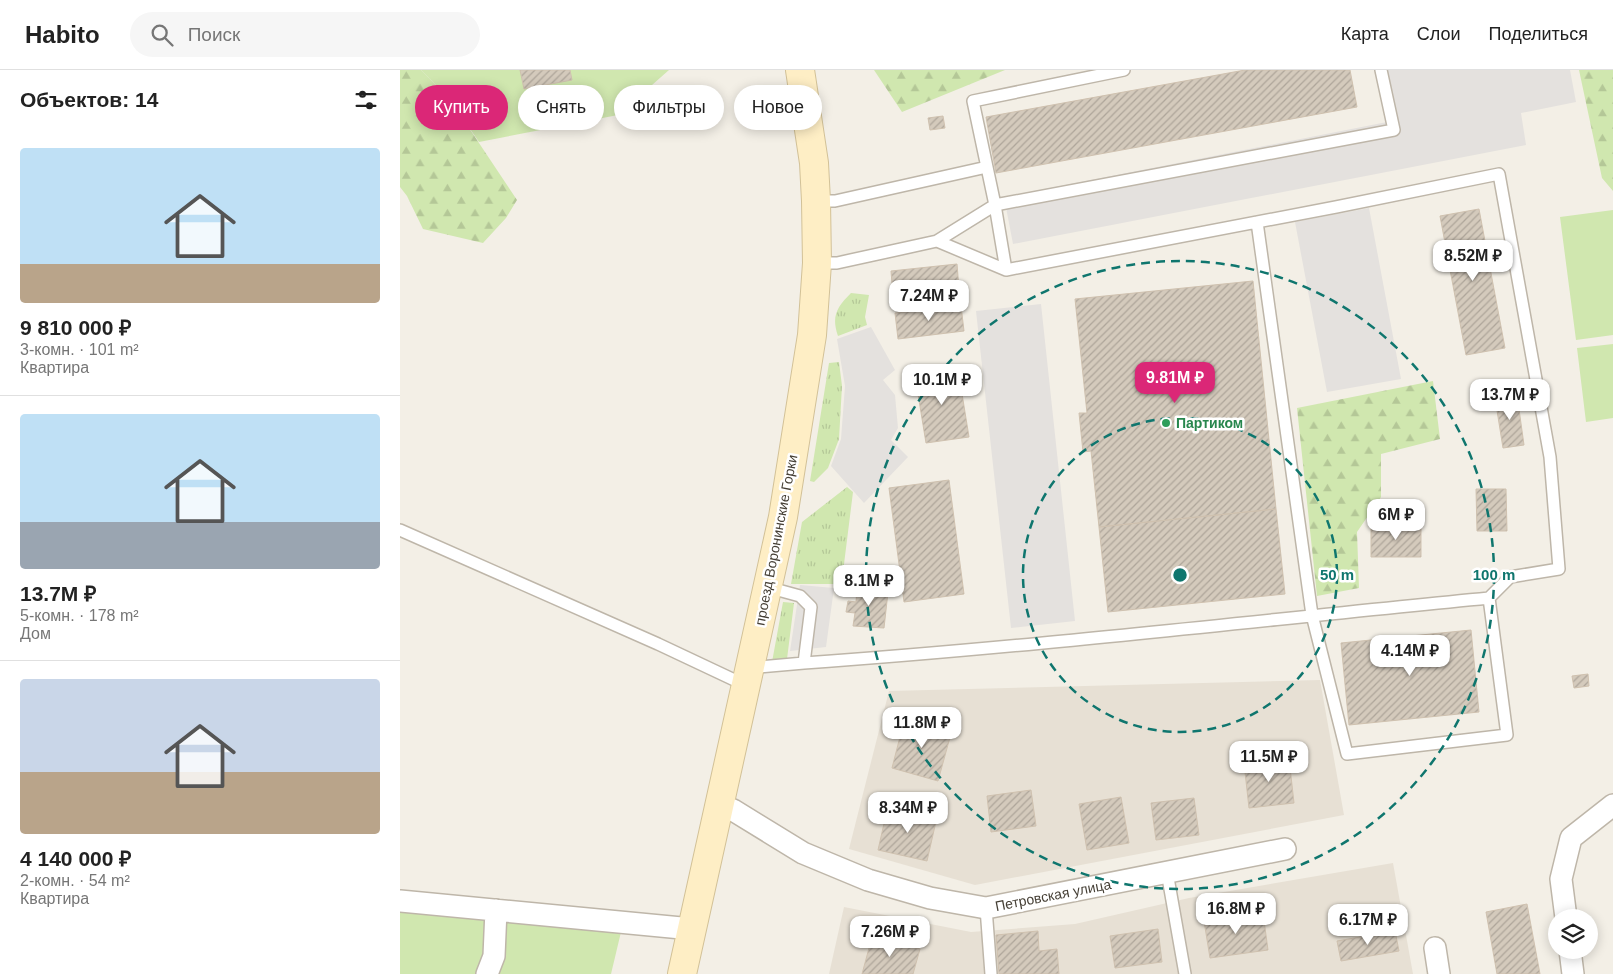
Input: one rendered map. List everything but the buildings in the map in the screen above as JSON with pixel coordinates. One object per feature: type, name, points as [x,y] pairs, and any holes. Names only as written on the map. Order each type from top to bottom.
[{"type":"street","name":"проезд Воронинские Горки","points":[[682,974],[783,517],[812,335],[817,263],[816,201],[814,163],[800,70]]},
{"type":"street","points":[[1565,909],[1561,879],[1571,838],[1613,804]]},
{"type":"street","name":"Петровская улица","points":[[720,805],[733,810],[803,853],[868,880],[930,898],[986,908],[1285,849]]},
{"type":"street","points":[[400,901],[692,929]]},
{"type":"street","points":[[487,974],[494,956],[496,910]]},
{"type":"street","points":[[1435,948],[1439,974]]},
{"type":"street","points":[[1571,959],[1573,974]]},
{"type":"lane","points":[[1006,270],[995,205],[973,101],[1124,70]]},
{"type":"lane","points":[[817,263],[837,263],[937,241],[995,205],[1394,130],[1382,70]]},
{"type":"lane","points":[[816,201],[834,201],[987,167]]},
{"type":"lane","points":[[400,530],[658,644],[747,677],[804,663],[1049,644],[1489,598],[1510,577],[1559,569],[1550,457],[1499,174],[1006,270],[937,241]]},
{"type":"lane","points":[[1256,222],[1312,615],[1346,754],[1507,735],[1489,598]]},
{"type":"lane","points":[[767,587],[800,596],[811,607],[804,663]]},
{"type":"lane","points":[[1167,872],[1185,974]]},
{"type":"lane","points":[[986,908],[991,974]]},
{"type":"shaded area","points":[[1376,70],[1570,70],[1576,102],[1521,113],[1526,145],[1013,244],[1004,197],[1387,122]]},
{"type":"shaded area","points":[[1369,208],[1401,379],[1327,392],[1295,222]]},
{"type":"shaded area","points":[[1041,304],[1075,621],[1011,628],[976,311]]},
{"type":"shaded area","points":[[871,327],[895,370],[883,380],[895,395],[898,428],[891,440],[908,457],[864,503],[831,466],[841,439],[845,386],[837,339]]},
{"type":"shaded area","points":[[800,585],[834,588],[826,647],[790,651]]},
{"type":"shaded area","points":[[1320,680],[1344,815],[975,885],[849,849],[889,691]]},
{"type":"shaded area","points":[[1393,863],[1413,974],[829,974],[844,907],[971,932],[1075,924],[1189,898]]},
{"type":"green space","points":[[400,70],[421,70],[436,85],[415,85],[415,130],[470,130],[517,200],[506,218],[483,243],[423,229],[407,196],[400,187]]},
{"type":"green space","points":[[421,70],[669,70],[652,85],[614,85],[614,116],[604,118],[604,85],[518,85],[518,130],[541,130],[479,142],[471,130],[508,130],[508,85],[436,85]]},
{"type":"green space","points":[[874,70],[1005,70],[902,112]]},
{"type":"green space","points":[[1579,70],[1613,70],[1613,191],[1602,178]]},
{"type":"green space","points":[[1613,210],[1613,335],[1576,340],[1560,217]]},
{"type":"green space","points":[[851,293],[869,295],[865,317],[867,325],[838,336],[835,317],[839,307]]},
{"type":"green space","points":[[1613,344],[1613,418],[1586,422],[1577,348]]},
{"type":"green space","points":[[839,362],[842,386],[839,439],[828,468],[814,482],[810,481],[829,363]]},
{"type":"green space","points":[[1433,381],[1440,439],[1381,454],[1381,497],[1357,532],[1359,588],[1317,596],[1297,408]]},
{"type":"green space","points":[[847,487],[853,492],[842,580],[834,584],[791,584],[802,522]]},
{"type":"green space","points":[[783,602],[794,603],[787,659],[772,662]]},
{"type":"green space","points":[[400,912],[621,932],[611,974],[400,974]]},
{"type":"place","name":"Партиком","points":[[1166,423]]}]
